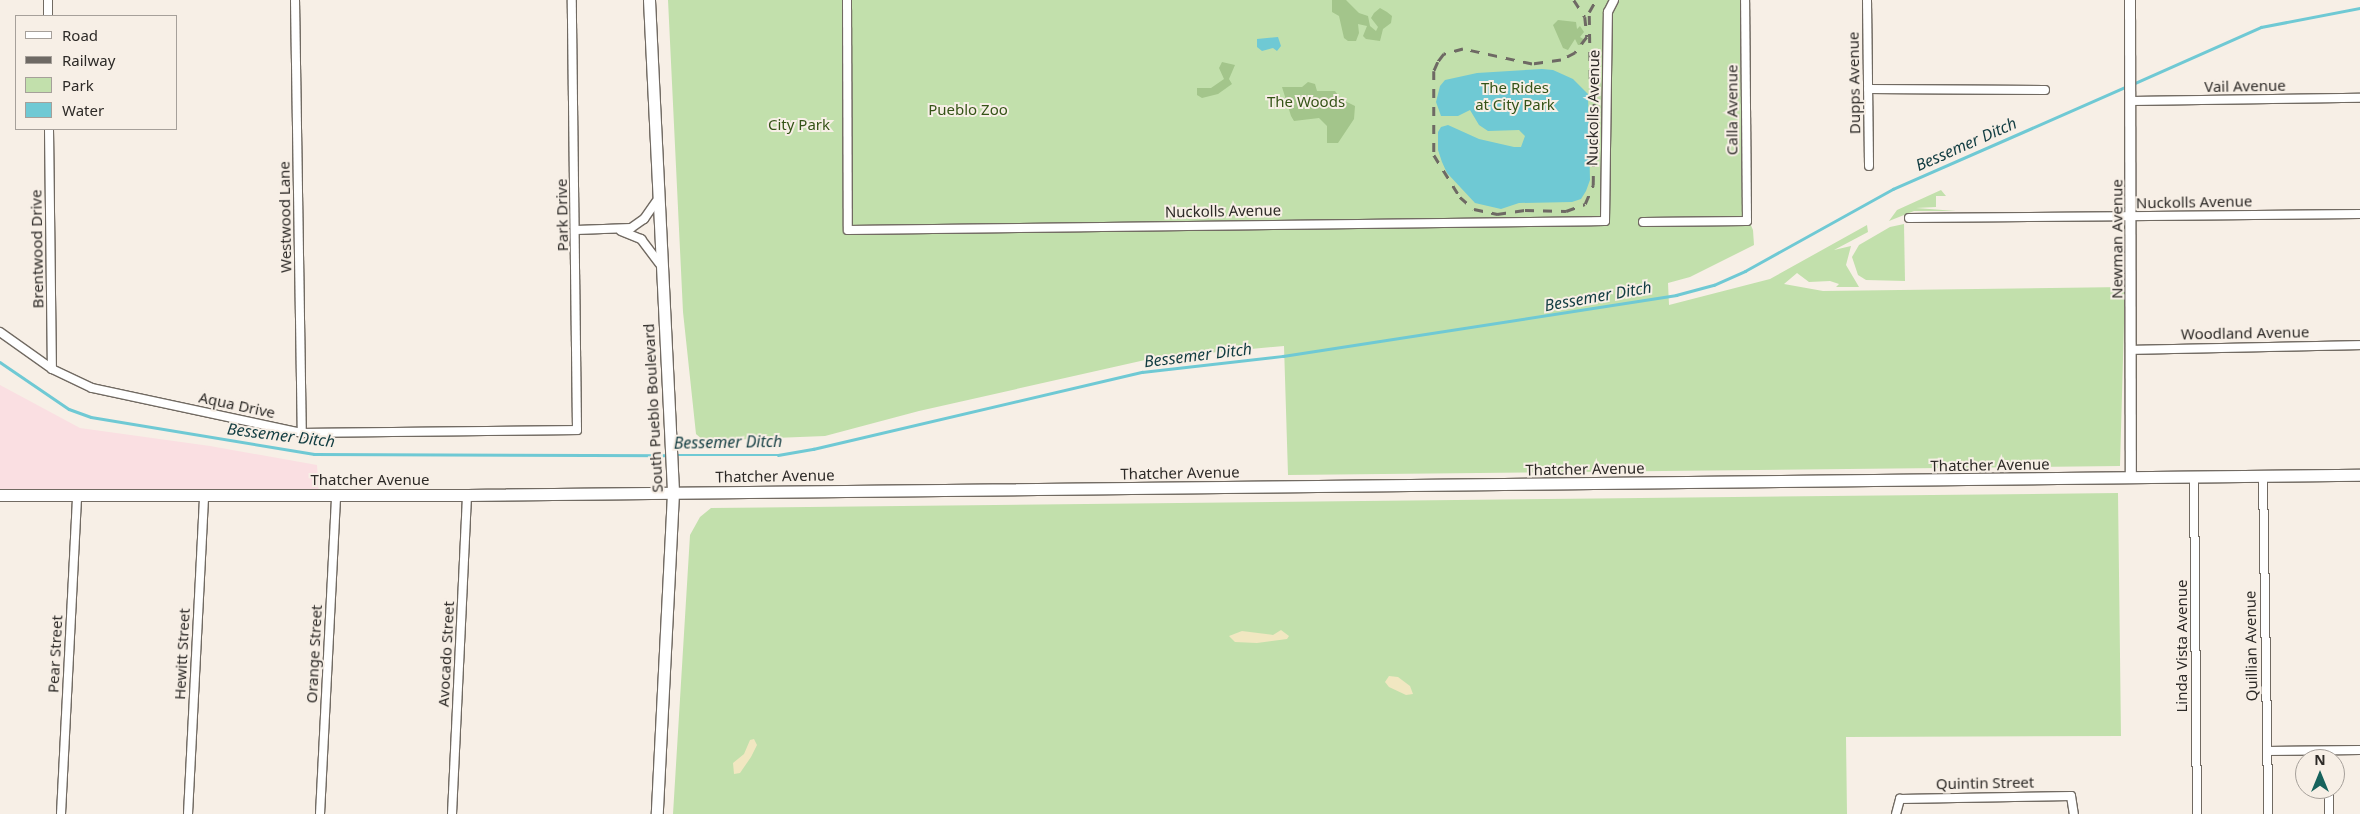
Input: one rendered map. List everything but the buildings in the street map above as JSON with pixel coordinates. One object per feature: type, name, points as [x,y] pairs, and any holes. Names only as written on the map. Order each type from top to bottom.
[{"type":"main road","name":"South Pueblo Boulevard","points":[[649,0],[656,202],[672,442],[673,493],[657,814]]},
{"type":"main road","name":"Thatcher Avenue","points":[[0,495],[468,495],[2360,475]]},
{"type":"street","points":[[48,0],[48,15]]},
{"type":"street","name":"Westwood Lane","points":[[295,0],[302,433]]},
{"type":"street","name":"Park Drive","points":[[572,0],[576,230],[576,430]]},
{"type":"street","name":"Nuckolls Avenue","points":[[847,0],[848,230],[1605,221],[1608,12],[1614,0]]},
{"type":"street","name":"Calla Avenue","points":[[1643,222],[1747,221],[1745,0]]},
{"type":"street","name":"Dupps Avenue","points":[[1867,0],[1869,166]]},
{"type":"street","name":"Newman Avenue","points":[[2130,0],[2132,216],[2131,478]]},
{"type":"street","points":[[1868,89],[2044,90]]},
{"type":"street","name":"Vail Avenue","points":[[2131,101],[2360,98]]},
{"type":"street","name":"Brentwood Drive","points":[[49,130],[52,369]]},
{"type":"street","points":[[576,230],[619,230],[636,225],[656,202]]},
{"type":"street","name":"Nuckolls Avenue","points":[[1909,218],[2360,214]]},
{"type":"street","points":[[619,230],[640,239],[660,264]]},
{"type":"street","name":"Aqua Drive","points":[[0,332],[52,369],[92,388],[302,433],[576,430]]},
{"type":"street","name":"Woodland Avenue","points":[[2130,350],[2360,345]]},
{"type":"street","name":"Quillian Avenue","points":[[2263,477],[2268,814]]},
{"type":"street","name":"Linda Vista Avenue","points":[[2194,478],[2196,814]]},
{"type":"street","name":"Orange Street","points":[[320,814],[336,495]]},
{"type":"street","name":"Avocado Street","points":[[452,814],[468,495]]},
{"type":"street","name":"Pear Street","points":[[61,814],[77,496]]},
{"type":"street","name":"Hewitt Street","points":[[188,814],[204,496]]},
{"type":"street","points":[[2345,750],[2360,750]]},
{"type":"street","points":[[2267,751],[2295,751]]},
{"type":"street","name":"Quintin Street","points":[[1896,814],[1900,799],[2070,796],[2074,814]]},
{"type":"street","points":[[2329,799],[2329,814]]},
{"type":"shaded area","points":[[0,385],[80,428],[210,446],[317,465],[319,495],[0,495]]},
{"type":"green space","points":[[668,0],[1740,0],[1742,205],[1753,230],[1754,245],[1690,277],[1668,283],[1669,305],[1770,279],[1867,225],[1868,232],[1834,250],[1851,246],[1846,265],[1859,287],[1836,287],[1839,284],[1830,281],[1809,282],[1797,273],[1784,284],[1823,291],[2125,287],[2120,466],[1288,475],[1284,346],[1154,358],[919,411],[825,436],[704,441],[696,434],[683,312]]},
{"type":"green space","points":[[1332,0],[1346,0],[1359,13],[1368,16],[1370,26],[1376,31],[1378,27],[1371,18],[1380,8],[1392,16],[1391,23],[1383,29],[1380,41],[1366,39],[1363,36],[1367,26],[1358,24],[1359,33],[1356,41],[1348,41],[1344,38],[1339,16],[1332,12]]},
{"type":"green space","points":[[1558,20],[1576,22],[1577,29],[1580,26],[1584,32],[1580,37],[1585,40],[1583,45],[1578,45],[1575,39],[1568,50],[1563,48],[1553,25]]},
{"type":"green space","points":[[1222,62],[1235,65],[1229,79],[1232,84],[1218,94],[1202,98],[1197,95],[1197,88],[1211,88],[1224,79],[1219,68]]},
{"type":"green space","name":"The Woods","points":[[1308,82],[1315,84],[1317,91],[1335,91],[1341,99],[1355,106],[1354,119],[1338,143],[1327,143],[1327,126],[1319,118],[1294,121],[1291,116],[1282,87],[1302,87]]},
{"type":"green space","points":[[1941,190],[1946,196],[1936,196],[1936,207],[1916,208],[1956,211],[1914,211],[1889,221],[1897,210]]},
{"type":"green space","points":[[1904,224],[1905,281],[1866,280],[1858,275],[1852,257],[1859,245],[1890,227]]},
{"type":"green space","points":[[2118,493],[2121,736],[1846,737],[1847,814],[673,814],[690,535],[700,517],[711,508]]},
{"type":"sand","points":[[1281,630],[1289,636],[1287,639],[1257,643],[1235,642],[1229,636],[1242,631],[1273,635]]},
{"type":"sand","points":[[1389,676],[1398,677],[1410,686],[1413,694],[1406,695],[1389,687],[1385,682]]},
{"type":"sand","points":[[754,739],[757,745],[751,757],[740,773],[734,774],[733,763],[744,754],[750,740]]},
{"type":"water","points":[[1278,37],[1281,46],[1277,51],[1273,48],[1262,51],[1257,47],[1257,39]]},
{"type":"water","points":[[1553,70],[1573,79],[1588,94],[1590,180],[1586,191],[1581,199],[1572,202],[1519,203],[1501,209],[1475,203],[1447,173],[1442,162],[1438,150],[1438,132],[1441,127],[1448,125],[1479,139],[1514,147],[1521,147],[1525,136],[1519,130],[1488,131],[1479,125],[1470,110],[1458,116],[1441,116],[1436,102],[1440,86],[1445,80],[1477,73]]},
{"type":"waterway","name":"Bessemer Ditch","points":[[2133,84],[2261,27],[2360,8]]},
{"type":"waterway","name":"Bessemer Ditch","points":[[675,455],[778,455],[813,449],[1142,372],[1283,356],[1676,295],[1714,285],[1745,271],[1893,189],[2128,86]]},
{"type":"waterway","name":"Bessemer Ditch","points":[[0,362],[69,409],[91,417],[314,454],[667,455]]},
{"type":"railway","points":[[1574,0],[1585,17],[1587,37],[1575,53],[1561,60],[1532,64],[1463,49],[1444,54],[1438,62],[1434,71],[1434,155],[1460,197],[1474,209],[1497,214],[1525,210],[1566,211],[1585,204],[1593,185],[1594,90],[1590,79],[1589,12],[1596,0]]},
{"type":"park label","name":"The Rides at City Park","points":[[1515,96]]},
{"type":"park label","name":"Pueblo Zoo","points":[[968,110]]},
{"type":"park label","name":"City Park","points":[[799,125]]}]
